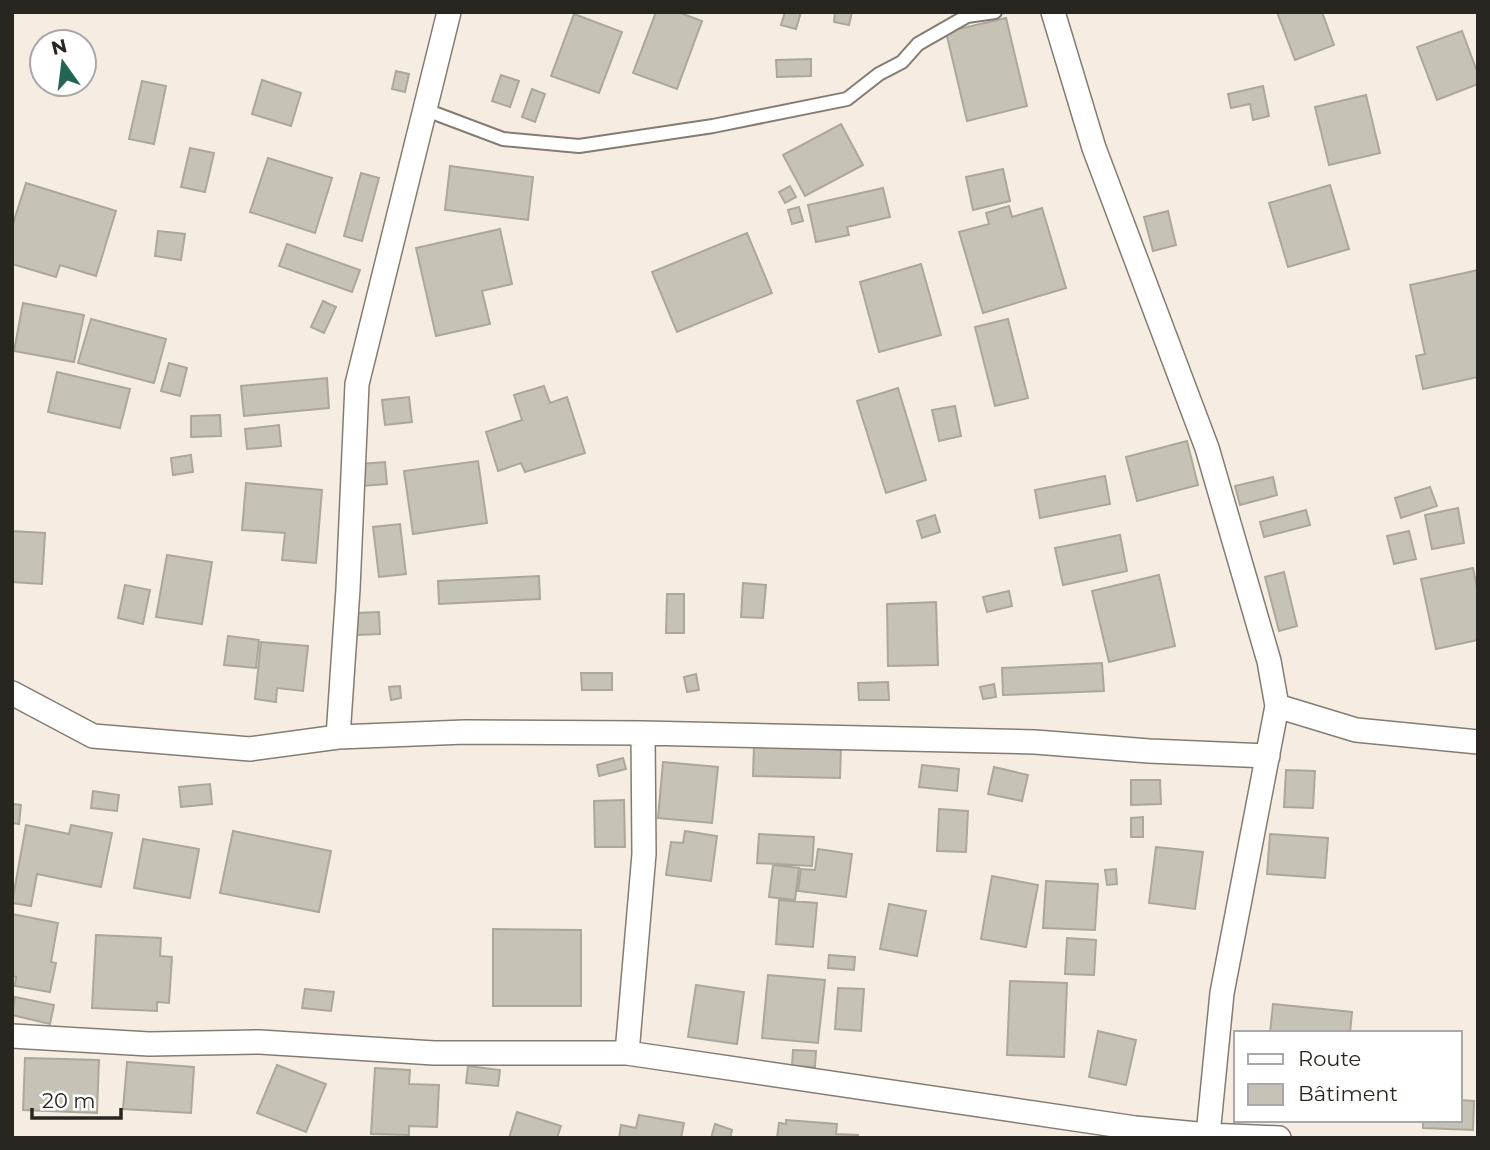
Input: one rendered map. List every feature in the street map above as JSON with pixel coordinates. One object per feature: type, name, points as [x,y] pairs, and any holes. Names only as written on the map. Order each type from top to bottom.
[{"type":"street","points":[[338,737],[357,384],[449,12]]},
{"type":"street","points":[[1050,14],[1094,148],[1207,448],[1269,661],[1277,706],[1223,993],[1208,1135]]},
{"type":"street","points":[[12,693],[93,736],[250,749],[338,737],[465,732],[643,733],[1035,742],[1268,757]]},
{"type":"street","points":[[1277,706],[1356,730],[1478,742]]},
{"type":"street","points":[[627,1054],[644,854],[643,733]]},
{"type":"street","points":[[12,1036],[149,1044],[260,1042],[434,1053],[627,1054],[1134,1133],[1279,1138]]},
{"type":"lane","points":[[426,110],[503,139],[579,146],[713,126],[847,99],[879,74],[902,62],[918,44],[928,38],[967,16],[995,12]]},
{"type":"building","points":[[656,12],[678,12],[702,21],[677,89],[633,73]]},
{"type":"building","points":[[785,12],[801,12],[796,29],[781,25]]},
{"type":"building","points":[[835,12],[852,12],[849,25],[834,22]]},
{"type":"building","points":[[1277,12],[1322,12],[1334,45],[1295,60]]},
{"type":"building","points":[[574,14],[622,32],[599,93],[551,76]]},
{"type":"building","points":[[1006,18],[1027,106],[967,121],[946,32]]},
{"type":"building","points":[[1462,31],[1478,74],[1478,84],[1437,100],[1417,47]]},
{"type":"building","points":[[811,59],[811,76],[777,77],[776,60]]},
{"type":"building","points":[[396,71],[409,74],[405,92],[392,89]]},
{"type":"building","points":[[501,75],[519,81],[510,107],[492,101]]},
{"type":"building","points":[[262,80],[301,93],[291,126],[252,114]]},
{"type":"building","points":[[142,81],[166,86],[154,144],[129,139]]},
{"type":"building","points":[[1263,86],[1269,116],[1253,120],[1250,104],[1231,108],[1228,94]]},
{"type":"building","points":[[532,89],[545,94],[535,122],[522,117]]},
{"type":"building","points":[[1366,95],[1380,153],[1329,165],[1315,107]]},
{"type":"building","points":[[841,124],[863,165],[805,196],[783,155]]},
{"type":"building","points":[[190,148],[214,153],[205,192],[181,187]]},
{"type":"building","points":[[268,158],[332,178],[315,233],[250,212]]},
{"type":"building","points":[[450,166],[533,177],[528,220],[445,210]]},
{"type":"building","points":[[1003,169],[1010,201],[973,210],[966,177]]},
{"type":"building","points":[[361,173],[379,178],[362,241],[344,236]]},
{"type":"building","points":[[26,183],[116,211],[96,276],[60,265],[56,277],[12,264],[12,227]]},
{"type":"building","points":[[1330,185],[1349,249],[1288,267],[1269,203]]},
{"type":"building","points":[[790,186],[796,197],[785,203],[779,192]]},
{"type":"building","points":[[883,188],[890,217],[847,227],[849,235],[816,242],[808,205]]},
{"type":"building","points":[[1009,206],[1012,217],[1042,208],[1066,288],[983,313],[959,232],[989,224],[986,213]]},
{"type":"building","points":[[799,207],[803,221],[792,224],[788,210]]},
{"type":"building","points":[[1168,211],[1176,245],[1153,251],[1144,217]]},
{"type":"building","points":[[500,229],[512,284],[482,291],[490,324],[436,336],[416,248]]},
{"type":"building","points":[[158,231],[185,234],[181,260],[155,256]]},
{"type":"building","points":[[747,233],[772,293],[677,332],[652,272]]},
{"type":"building","points":[[287,244],[360,270],[352,292],[279,266]]},
{"type":"building","points":[[921,264],[941,335],[879,352],[860,282]]},
{"type":"building","points":[[1478,270],[1478,377],[1423,389],[1416,356],[1425,354],[1410,285]]},
{"type":"building","points":[[323,301],[336,307],[324,333],[311,327]]},
{"type":"building","points":[[23,303],[84,315],[74,362],[14,351]]},
{"type":"building","points":[[91,319],[166,339],[154,383],[78,363]]},
{"type":"building","points":[[1008,319],[1028,398],[995,406],[975,327]]},
{"type":"building","points":[[169,363],[187,368],[180,396],[161,391]]},
{"type":"building","points":[[57,372],[130,389],[120,428],[48,412]]},
{"type":"building","points":[[327,378],[329,408],[244,416],[241,386]]},
{"type":"building","points":[[544,386],[550,403],[567,397],[585,453],[525,472],[521,463],[498,471],[486,432],[522,420],[514,395]]},
{"type":"building","points":[[898,388],[926,480],[886,493],[857,401]]},
{"type":"building","points":[[409,397],[412,422],[385,425],[382,400]]},
{"type":"building","points":[[955,406],[961,436],[939,441],[932,410]]},
{"type":"building","points":[[220,415],[221,436],[191,437],[191,416]]},
{"type":"building","points":[[279,425],[281,446],[247,449],[245,429]]},
{"type":"building","points":[[1187,441],[1198,485],[1137,501],[1126,457]]},
{"type":"building","points":[[191,455],[193,472],[173,475],[171,458]]},
{"type":"building","points":[[478,461],[487,523],[413,534],[404,471]]},
{"type":"building","points":[[385,462],[387,484],[362,486],[360,464]]},
{"type":"building","points":[[1105,476],[1110,504],[1040,518],[1035,490]]},
{"type":"building","points":[[1273,477],[1277,495],[1240,505],[1235,486]]},
{"type":"building","points":[[246,483],[322,490],[316,563],[282,560],[285,533],[242,530]]},
{"type":"building","points":[[1430,487],[1437,506],[1401,518],[1395,498]]},
{"type":"building","points":[[1458,508],[1464,543],[1432,549],[1425,515]]},
{"type":"building","points":[[1306,510],[1310,525],[1264,537],[1260,522]]},
{"type":"building","points":[[935,515],[940,532],[922,538],[917,521]]},
{"type":"building","points":[[400,524],[406,574],[379,577],[373,527]]},
{"type":"building","points":[[12,531],[45,533],[42,584],[12,582]]},
{"type":"building","points":[[1409,531],[1416,559],[1394,564],[1387,536]]},
{"type":"building","points":[[1120,535],[1127,571],[1063,585],[1055,548]]},
{"type":"building","points":[[167,555],[212,562],[202,624],[156,617]]},
{"type":"building","points":[[1473,568],[1478,592],[1478,640],[1436,649],[1421,579]]},
{"type":"building","points":[[1284,572],[1297,626],[1279,631],[1265,577]]},
{"type":"building","points":[[1159,575],[1175,646],[1109,662],[1092,591]]},
{"type":"building","points":[[539,576],[540,599],[439,604],[438,581]]},
{"type":"building","points":[[743,583],[766,585],[763,618],[741,617]]},
{"type":"building","points":[[125,585],[150,590],[143,624],[118,618]]},
{"type":"building","points":[[1009,591],[1012,606],[987,612],[983,597]]},
{"type":"building","points":[[667,594],[684,594],[684,633],[666,633]]},
{"type":"building","points":[[936,602],[938,665],[888,666],[887,604]]},
{"type":"building","points":[[379,612],[380,634],[356,635],[355,613]]},
{"type":"building","points":[[228,636],[259,640],[256,668],[224,665]]},
{"type":"building","points":[[261,642],[308,646],[303,691],[277,688],[276,702],[255,699]]},
{"type":"building","points":[[1102,663],[1104,691],[1003,695],[1002,668]]},
{"type":"building","points":[[581,673],[612,673],[612,690],[582,690]]},
{"type":"building","points":[[696,674],[699,690],[687,692],[684,677]]},
{"type":"building","points":[[888,682],[889,700],[859,700],[858,683]]},
{"type":"building","points":[[994,684],[996,697],[983,699],[980,687]]},
{"type":"building","points":[[400,686],[401,698],[391,700],[389,687]]},
{"type":"building","points":[[754,745],[841,747],[840,778],[753,776]]},
{"type":"building","points":[[623,758],[626,769],[599,776],[597,765]]},
{"type":"building","points":[[663,762],[718,767],[712,823],[658,818]]},
{"type":"building","points":[[922,765],[959,769],[957,791],[919,787]]},
{"type":"building","points":[[994,767],[1028,775],[1022,801],[988,794]]},
{"type":"building","points":[[1286,770],[1315,771],[1313,808],[1284,807]]},
{"type":"building","points":[[1131,780],[1160,780],[1161,804],[1131,805]]},
{"type":"building","points":[[210,784],[212,804],[181,807],[179,787]]},
{"type":"building","points":[[93,791],[119,795],[117,811],[91,808]]},
{"type":"building","points":[[624,800],[625,847],[595,847],[594,801]]},
{"type":"building","points":[[12,804],[21,805],[19,824],[12,823]]},
{"type":"building","points":[[939,809],[968,811],[966,852],[937,851]]},
{"type":"building","points":[[1143,817],[1143,837],[1131,837],[1131,818]]},
{"type":"building","points":[[26,825],[69,834],[71,825],[112,833],[101,887],[37,874],[31,906],[12,903]]},
{"type":"building","points":[[233,831],[331,851],[319,912],[220,893]]},
{"type":"building","points":[[685,831],[717,836],[711,881],[666,875],[671,842],[683,843]]},
{"type":"building","points":[[759,834],[814,837],[812,866],[757,863]]},
{"type":"building","points":[[1270,834],[1328,838],[1325,878],[1267,874]]},
{"type":"building","points":[[143,839],[199,849],[190,898],[134,888]]},
{"type":"building","points":[[1156,847],[1203,852],[1195,909],[1149,903]]},
{"type":"building","points":[[818,849],[852,854],[846,897],[798,891],[801,869],[815,870]]},
{"type":"building","points":[[773,865],[799,868],[795,900],[769,897]]},
{"type":"building","points":[[1116,869],[1117,884],[1107,885],[1105,870]]},
{"type":"building","points":[[992,876],[1038,885],[1026,947],[981,939]]},
{"type":"building","points":[[1046,881],[1098,884],[1095,930],[1043,928]]},
{"type":"building","points":[[779,900],[817,903],[813,947],[776,944]]},
{"type":"building","points":[[889,904],[926,911],[917,956],[880,949]]},
{"type":"building","points":[[12,914],[58,923],[51,962],[56,963],[50,992],[15,986],[16,977],[12,976]]},
{"type":"building","points":[[493,929],[581,930],[581,1006],[493,1006]]},
{"type":"building","points":[[96,935],[161,938],[160,956],[172,957],[169,1003],[157,1002],[157,1011],[92,1008]]},
{"type":"building","points":[[1067,938],[1096,940],[1094,975],[1065,974]]},
{"type":"building","points":[[829,955],[855,957],[854,970],[828,968]]},
{"type":"building","points":[[768,975],[825,980],[818,1043],[762,1038]]},
{"type":"building","points":[[1010,981],[1067,983],[1064,1057],[1007,1055]]},
{"type":"building","points":[[696,985],[744,992],[737,1044],[688,1037]]},
{"type":"building","points":[[838,988],[864,989],[861,1031],[835,1029]]},
{"type":"building","points":[[305,989],[334,992],[331,1011],[302,1008]]},
{"type":"building","points":[[15,997],[54,1005],[50,1024],[12,1015]]},
{"type":"building","points":[[1273,1004],[1352,1012],[1350,1031],[1270,1031]]},
{"type":"building","points":[[1098,1031],[1136,1040],[1126,1085],[1089,1077]]},
{"type":"building","points":[[793,1050],[816,1051],[815,1067],[792,1066]]},
{"type":"building","points":[[25,1058],[99,1060],[97,1113],[23,1110]]},
{"type":"building","points":[[127,1062],[194,1067],[191,1113],[123,1109]]},
{"type":"building","points":[[277,1065],[326,1084],[306,1132],[257,1113]]},
{"type":"building","points":[[468,1066],[500,1070],[498,1086],[466,1083]]},
{"type":"building","points":[[375,1068],[410,1070],[409,1084],[439,1085],[437,1127],[409,1126],[409,1135],[371,1134]]},
{"type":"building","points":[[1462,1100],[1474,1101],[1473,1130],[1423,1128],[1423,1122],[1462,1122]]},
{"type":"building","points":[[517,1112],[561,1126],[557,1138],[509,1138]]},
{"type":"building","points":[[639,1115],[684,1123],[681,1138],[619,1138],[621,1125],[636,1128]]},
{"type":"building","points":[[786,1120],[837,1124],[836,1134],[858,1135],[858,1138],[777,1138],[779,1123],[786,1124]]},
{"type":"building","points":[[715,1124],[732,1130],[730,1138],[711,1138]]}]
